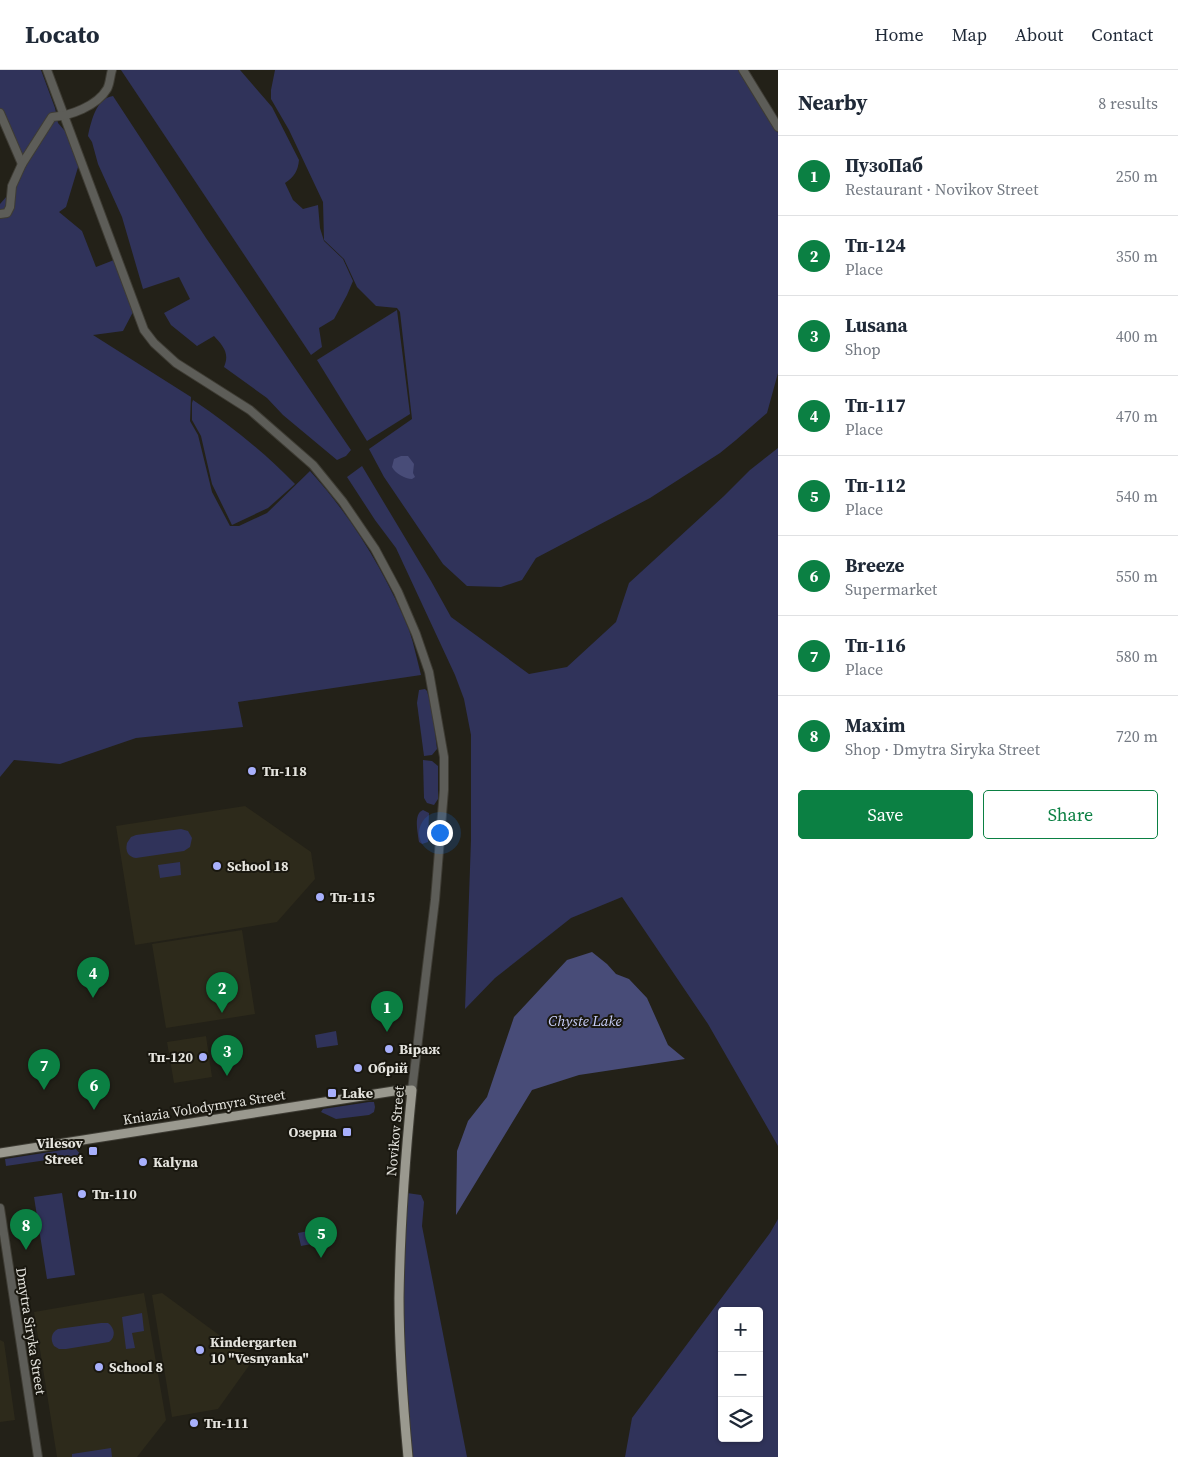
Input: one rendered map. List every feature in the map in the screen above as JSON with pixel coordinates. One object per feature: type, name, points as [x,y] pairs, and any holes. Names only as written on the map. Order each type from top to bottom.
[{"type":"main road","name":"Kniazia Volodymyra Street","points":[[0,1152],[394,1091],[412,1090]]},
{"type":"main road","name":"Novikov Street","points":[[408,1457],[400,1366],[399,1298],[404,1182],[412,1090]]},
{"type":"street","name":"Novikov Street","points":[[47,70],[144,330],[149,338],[176,363],[250,410],[313,465],[344,502],[375,549],[398,592],[429,672],[444,757],[443,809],[435,900],[412,1090]]},
{"type":"street","points":[[0,214],[7,213],[10,207],[12,186],[22,164],[52,117],[64,116],[90,106],[107,89],[112,70]]},
{"type":"street","points":[[743,70],[778,127]]},
{"type":"street","points":[[0,113],[22,164]]},
{"type":"street","name":"Dmytra Siryka Street","points":[[0,1208],[38,1457]]},
{"type":"shaded area","points":[[0,70],[41,70],[55,108],[58,123],[65,131],[79,164],[66,207],[59,212],[82,231],[96,267],[114,260],[133,312],[123,331],[93,335],[191,397],[190,421],[198,435],[212,492],[230,526],[239,526],[267,513],[310,471],[354,526],[379,567],[409,630],[421,675],[238,702],[243,727],[136,738],[60,764],[14,760],[0,777],[0,204],[14,188],[27,164],[0,108]]},
{"type":"shaded area","points":[[121,70],[240,70],[272,107],[299,160],[295,173],[285,183],[293,200],[303,209],[318,205],[320,228],[324,241],[343,259],[353,281],[334,319],[319,328],[322,347],[311,355]]},
{"type":"shaded area","points":[[275,70],[748,70],[764,98],[778,133],[778,373],[767,413],[720,453],[650,498],[536,558],[522,580],[501,587],[467,586],[443,564],[384,477],[369,449],[412,419],[400,312],[397,308],[376,306],[357,287],[344,259],[324,240],[323,202],[289,130],[271,99]]},
{"type":"shaded area","points":[[113,96],[206,238],[351,450],[346,456],[337,460],[283,415],[267,398],[224,367],[226,354],[214,336],[197,346],[171,325],[164,313],[190,299],[179,277],[143,289],[122,217],[98,164],[92,142],[88,136],[98,106],[102,101]]},
{"type":"shaded area","points":[[397,310],[410,414],[367,441],[317,360]]},
{"type":"shaded area","points":[[193,400],[246,439],[295,484],[268,508],[232,525],[212,484],[201,436],[192,420]]},
{"type":"shaded area","points":[[778,448],[778,1146],[708,1024],[622,897],[571,918],[495,978],[465,1009],[471,840],[471,735],[464,699],[455,675],[396,548],[347,477],[362,466],[451,617],[529,674],[567,667],[616,622],[629,583],[750,470]]},
{"type":"shaded area","points":[[425,689],[432,708],[437,749],[432,755],[424,756],[417,703],[419,690]]},
{"type":"shaded area","points":[[423,760],[432,761],[438,766],[438,799],[434,805],[427,803],[424,798]]},
{"type":"shaded area","name":"School 18","points":[[245,806],[311,852],[315,879],[277,922],[135,945],[116,826]]},
{"type":"shaded area","points":[[423,810],[429,813],[428,842],[422,844],[419,842],[417,819]]},
{"type":"shaded area","points":[[181,829],[188,831],[192,838],[190,847],[184,851],[136,858],[131,856],[126,849],[131,837],[136,835]]},
{"type":"shaded area","points":[[180,862],[181,875],[160,878],[158,865]]},
{"type":"shaded area","points":[[242,930],[255,1014],[166,1028],[152,944]]},
{"type":"shaded area","points":[[336,1031],[338,1045],[317,1048],[315,1035]]},
{"type":"shaded area","points":[[206,1036],[212,1077],[174,1083],[167,1042]]},
{"type":"shaded area","points":[[374,1102],[375,1107],[374,1112],[369,1115],[336,1119],[321,1112],[323,1109]]},
{"type":"shaded area","points":[[75,1148],[81,1155],[6,1166],[5,1159]]},
{"type":"shaded area","points":[[62,1193],[75,1275],[47,1279],[34,1197]]},
{"type":"shaded area","points":[[407,1193],[421,1195],[424,1202],[422,1226],[467,1457],[413,1457],[406,1386],[404,1337],[404,1257]]},
{"type":"shaded area","points":[[778,1219],[778,1457],[625,1457],[632,1418],[770,1233]]},
{"type":"shaded area","points":[[324,1228],[327,1241],[301,1246],[298,1233]]},
{"type":"shaded area","name":"School 8","points":[[144,1293],[166,1420],[137,1457],[57,1457],[34,1312]]},
{"type":"shaded area","name":"Kindergarten 10 \"Vesnyanka\"","points":[[162,1293],[253,1360],[218,1409],[172,1417],[152,1295]]},
{"type":"shaded area","points":[[142,1313],[144,1331],[132,1333],[135,1348],[126,1349],[122,1317]]},
{"type":"shaded area","points":[[108,1323],[113,1330],[113,1338],[109,1342],[66,1349],[59,1349],[54,1346],[53,1334],[58,1329]]},
{"type":"shaded area","points":[[0,1340],[4,1342],[15,1420],[0,1422]]},
{"type":"shaded area","points":[[111,1448],[112,1457],[72,1457],[72,1454]]},
{"type":"water","points":[[408,456],[414,464],[413,473],[415,477],[412,479],[400,475],[392,467],[394,459]]},
{"type":"water","name":"Chyste Lake","points":[[592,952],[616,974],[629,979],[647,998],[668,1045],[685,1059],[579,1075],[532,1090],[456,1215],[457,1151],[468,1121],[487,1097],[514,1017],[567,960]]},
{"type":"place","name":"Тп-118","points":[[252,771]]},
{"type":"place","name":"School 18","points":[[217,866]]},
{"type":"place","name":"Тп-115","points":[[320,897]]},
{"type":"place","name":"Тп-117","points":[[93,998]]},
{"type":"place","name":"Тп-124","points":[[222,1013]]},
{"type":"place","name":"ПузоПаб","points":[[387,1032]]},
{"type":"place","name":"Віраж","points":[[389,1049]]},
{"type":"place","name":"Тп-120","points":[[203,1057]]},
{"type":"place","name":"Обрiй","points":[[358,1068]]},
{"type":"place","name":"Lusana","points":[[227,1076]]},
{"type":"place","name":"Тп-116","points":[[44,1090]]},
{"type":"place","name":"Lake","points":[[332,1093]]},
{"type":"place","name":"Breeze","points":[[94,1110]]},
{"type":"place","name":"Озерна","points":[[347,1132]]},
{"type":"place","name":"Vilesov Street","points":[[93,1151]]},
{"type":"place","name":"Kalyna","points":[[143,1162]]},
{"type":"place","name":"Тп-110","points":[[82,1194]]},
{"type":"place","name":"Maxim","points":[[26,1250]]},
{"type":"place","name":"Тп-112","points":[[321,1258]]},
{"type":"place","name":"Kindergarten 10 \"Vesnyanka\"","points":[[200,1350]]},
{"type":"place","name":"School 8","points":[[99,1367]]},
{"type":"place","name":"Тп-111","points":[[194,1423]]}]
